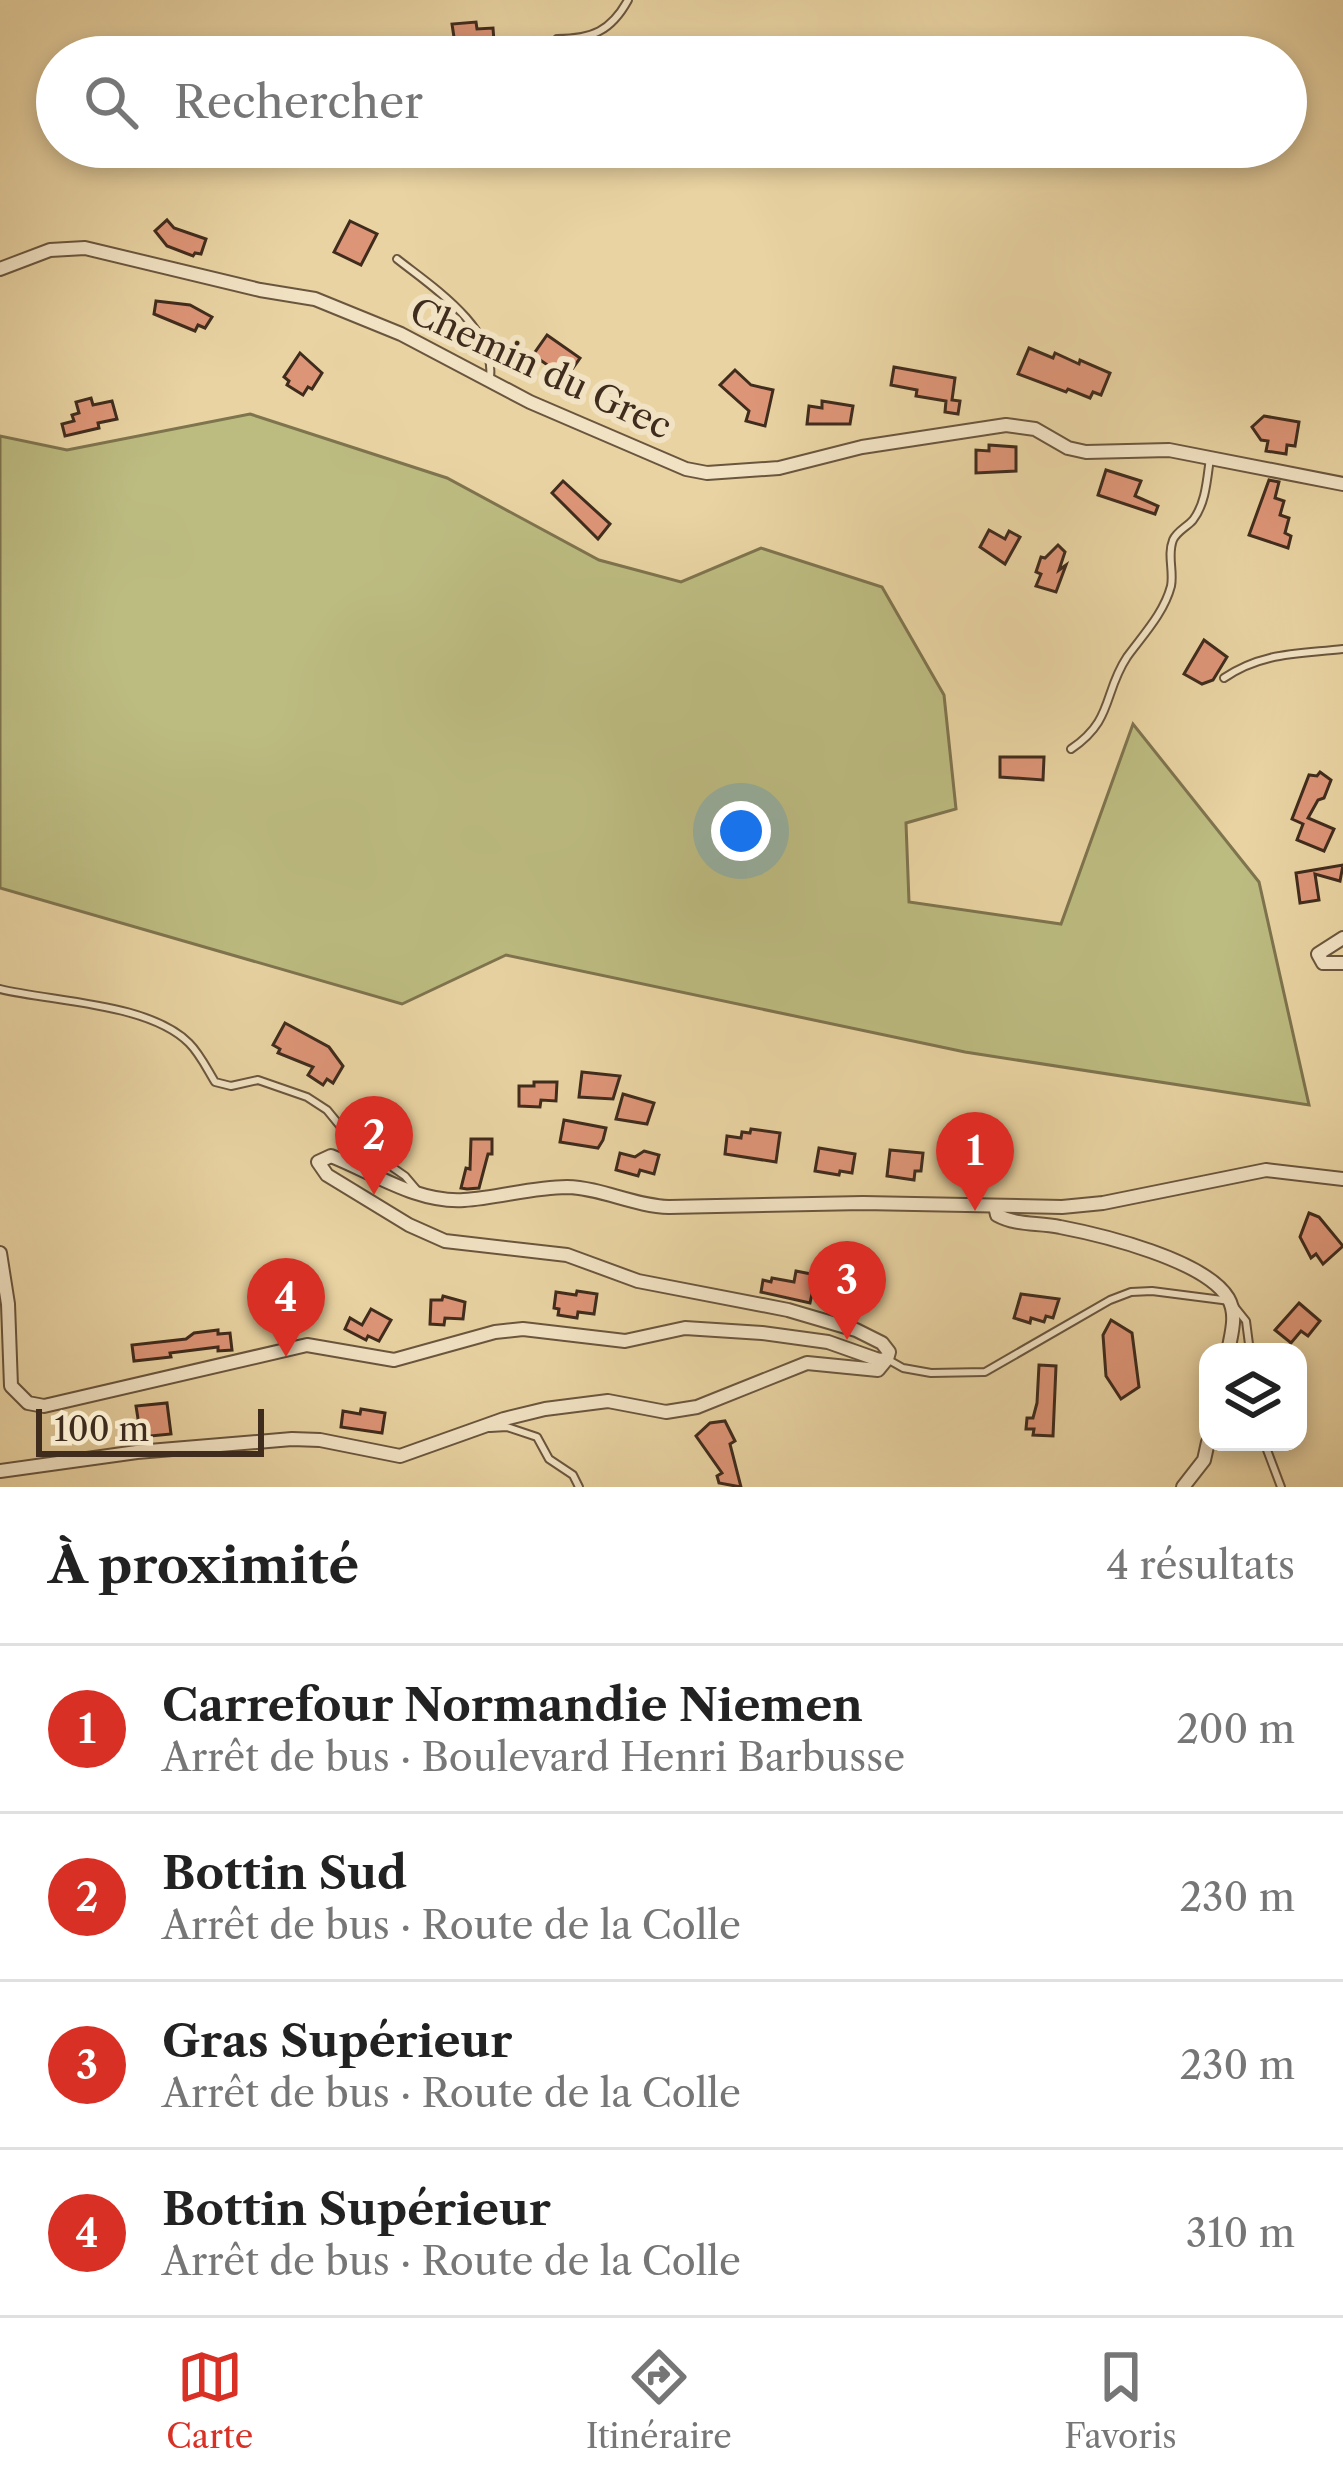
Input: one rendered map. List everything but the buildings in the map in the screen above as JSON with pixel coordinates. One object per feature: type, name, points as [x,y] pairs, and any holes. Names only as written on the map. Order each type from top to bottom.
[{"type":"street","name":"Chemin du Grec","points":[[0,269],[50,250],[85,248],[260,290],[315,298],[401,334],[530,403],[686,469],[707,473],[793,466],[862,447],[1006,425],[1035,429],[1067,448],[1086,452],[1169,450],[1343,484]]},
{"type":"street","points":[[1343,938],[1318,954],[1322,963],[1343,964]]},
{"type":"street","points":[[0,1471],[137,1452],[292,1439],[400,1456],[545,1409],[608,1401],[677,1411],[807,1363],[878,1370],[887,1359],[887,1348],[873,1336],[788,1310],[638,1282],[567,1255],[445,1241],[409,1225],[322,1171],[318,1162],[332,1156],[417,1195],[463,1201],[565,1187],[669,1208],[1062,1207],[1266,1170],[1343,1179]]},
{"type":"street","points":[[995,1206],[997,1215],[1010,1222],[1129,1242],[1177,1262],[1219,1287],[1230,1301],[1234,1322],[1230,1343]]},
{"type":"street","points":[[0,1253],[8,1304],[11,1386],[18,1397],[44,1406],[308,1345],[394,1360],[495,1332],[523,1329],[625,1341],[685,1328],[762,1333],[828,1342],[887,1359]]},
{"type":"street","points":[[1183,1487],[1206,1451]]},
{"type":"lane","points":[[592,36],[608,30],[628,0]]},
{"type":"lane","points":[[398,259],[450,302],[476,333],[491,368],[489,381]]},
{"type":"lane","points":[[1071,749],[1092,735],[1125,660],[1147,633],[1172,584],[1174,537],[1194,519],[1205,494],[1210,458]]},
{"type":"lane","points":[[1224,678],[1272,655],[1343,650]]},
{"type":"lane","points":[[0,989],[147,1020],[186,1039],[222,1086],[258,1080],[307,1097],[362,1147],[412,1183],[417,1195]]},
{"type":"lane","points":[[887,1359],[903,1368],[931,1373],[993,1370],[1110,1300],[1152,1291],[1230,1301],[1246,1321],[1249,1343]]},
{"type":"lane","points":[[481,1428],[507,1427],[537,1437],[546,1455],[573,1475],[579,1487]]},
{"type":"lane","points":[[1267,1451],[1281,1487]]},
{"type":"shaded area","points":[[250,414],[447,478],[599,560],[681,582],[761,548],[882,587],[944,695],[956,809],[906,823],[909,902],[1061,924],[1133,724],[1259,882],[1309,1105],[965,1052],[506,955],[402,1004],[0,888],[0,436],[67,450]]},
{"type":"place","name":"Bottin Sud","points":[[374,1195]]},
{"type":"place","name":"Carrefour Normandie Niemen","points":[[975,1211]]},
{"type":"place","name":"Gras Supérieur","points":[[847,1340]]},
{"type":"place","name":"Bottin Supérieur","points":[[286,1357]]}]
